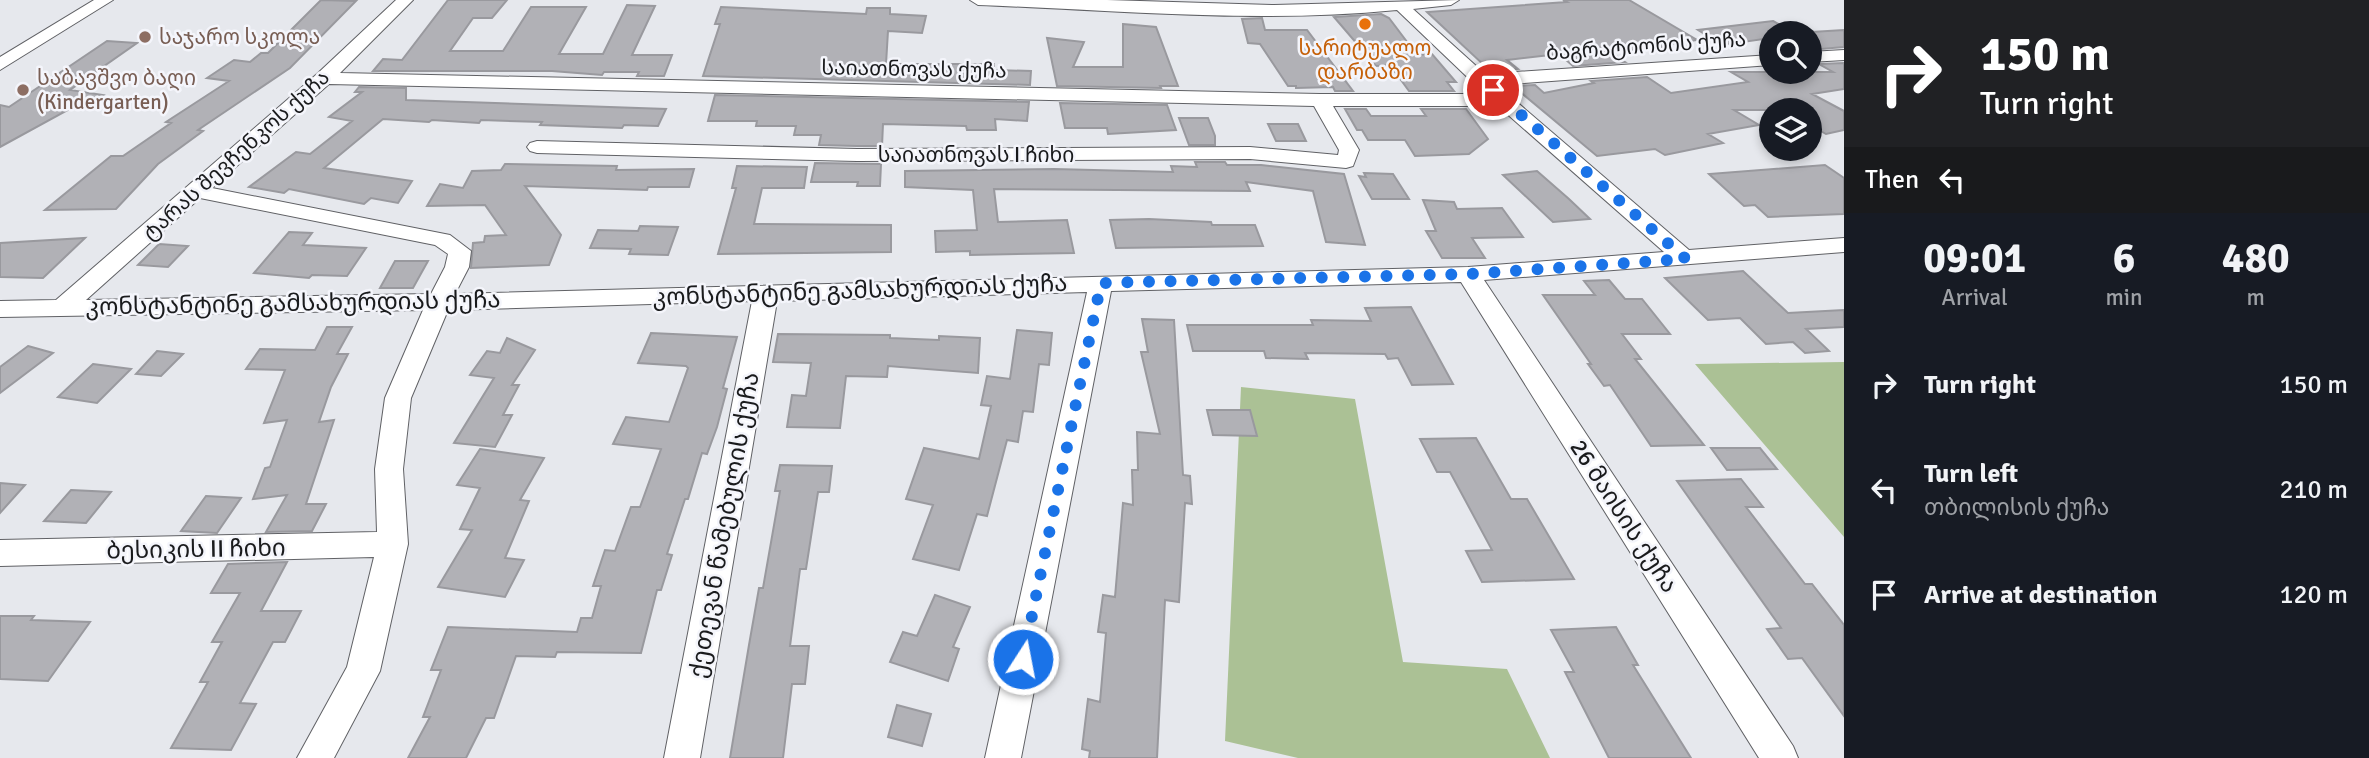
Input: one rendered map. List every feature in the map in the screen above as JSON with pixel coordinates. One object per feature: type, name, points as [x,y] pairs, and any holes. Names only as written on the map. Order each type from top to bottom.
[{"type":"street","points":[[0,65],[105,0]]},
{"type":"street","name":"ტარას შევჩენკოს ქუჩა","points":[[64,307],[324,78],[405,0]]},
{"type":"street","points":[[978,0],[1279,10],[1451,0]]},
{"type":"street","points":[[1396,5],[1686,259]]},
{"type":"street","points":[[0,42],[28,49]]},
{"type":"street","points":[[1822,56],[1844,55]]},
{"type":"street","name":"ბაგრატიონის ქუჩა","points":[[1483,80],[1759,61]]},
{"type":"street","name":"საიათნოვას ქუჩა","points":[[324,78],[1320,100],[1504,100]]},
{"type":"street","name":"საიათნოვას I ჩიხი","points":[[537,147],[857,155],[1250,153],[1346,162],[1349,150],[1320,100]]},
{"type":"street","points":[[195,191],[442,240],[460,251],[457,267],[398,398],[389,469],[393,544],[363,671],[315,758]]},
{"type":"street","name":"კონსტანტინე გამსახურდიას ქუჩა","points":[[0,309],[439,302],[1468,274],[1844,245]]},
{"type":"street","name":"26 მაისის ქუჩა","points":[[1468,274],[1780,758]]},
{"type":"street","points":[[1003,758],[1101,283]]},
{"type":"street","name":"ქეთევან წამებულის ქუჩა","points":[[682,758],[766,292]]},
{"type":"street","name":"ბესიკის II ჩიხი","points":[[0,553],[393,544]]},
{"type":"green space","points":[[1844,362],[1844,537],[1695,364]]},
{"type":"green space","points":[[1241,387],[1355,399],[1403,662],[1507,669],[1550,758],[1298,758],[1225,741]]},
{"type":"building","points":[[321,0],[356,1],[290,68],[198,130],[203,131],[158,164],[116,209],[45,210],[111,156],[123,156],[171,123],[166,122],[229,81],[207,78],[234,60],[250,62],[261,53],[268,53]]},
{"type":"building","points":[[448,0],[507,0],[492,18],[473,18],[450,51],[503,51],[531,7],[586,7],[559,54],[603,54],[627,5],[655,6],[632,55],[672,55],[664,76],[637,76],[639,72],[604,72],[602,75],[552,71],[373,71],[383,59],[402,60]]},
{"type":"building","points":[[1563,0],[1629,0],[1697,40],[1664,45],[1667,47],[1610,52],[1625,62],[1573,66],[1559,54],[1507,60],[1518,69],[1494,71],[1487,68],[1427,12],[1567,2]]},
{"type":"building","points":[[721,7],[866,14],[867,8],[890,8],[890,14],[926,16],[922,33],[888,31],[886,64],[994,64],[994,70],[1031,71],[1030,85],[703,76],[720,24],[715,24]]},
{"type":"building","points":[[1381,14],[1389,18],[1417,55],[1432,54],[1456,82],[1447,82],[1454,91],[1409,91],[1390,65],[1376,66],[1334,17]]},
{"type":"building","points":[[1262,18],[1265,30],[1307,30],[1353,91],[1335,91],[1333,87],[1288,86],[1260,44],[1248,43],[1242,19]]},
{"type":"building","points":[[1759,23],[1759,40],[1722,45],[1698,30]]},
{"type":"building","points":[[1123,24],[1156,27],[1178,86],[1057,86],[1047,38],[1084,42],[1073,67],[1123,67]]},
{"type":"building","points":[[1844,30],[1844,47],[1822,49],[1822,31]]},
{"type":"building","points":[[107,41],[137,43],[70,90],[103,95],[80,109],[73,107],[0,147],[0,105],[9,107]]},
{"type":"building","points":[[1844,63],[1844,89],[1812,94],[1820,98],[1759,98],[1759,110],[1734,110],[1759,125],[1708,134],[1723,143],[1665,155],[1655,149],[1597,156],[1513,86],[1535,85],[1544,93],[1594,83],[1591,81],[1647,77],[1671,93],[1748,82],[1731,72],[1759,72],[1759,84],[1822,84],[1822,72],[1833,72],[1822,64]]},
{"type":"building","points":[[359,87],[406,88],[406,100],[666,109],[658,126],[624,125],[622,128],[540,125],[542,122],[481,120],[479,123],[383,119],[324,168],[412,181],[398,203],[371,198],[364,204],[289,189],[284,193],[249,187],[296,152],[310,154],[352,121],[329,117],[362,92],[355,92]]},
{"type":"building","points":[[715,95],[1029,102],[1027,121],[995,119],[996,130],[967,130],[966,126],[883,124],[882,146],[857,146],[819,145],[821,135],[794,135],[796,126],[756,126],[757,121],[708,121]]},
{"type":"building","points":[[1822,99],[1844,111],[1844,130],[1826,134],[1822,132]]},
{"type":"building","points":[[1060,103],[1167,105],[1176,130],[1108,134],[1107,128],[1065,128]]},
{"type":"building","points":[[1345,109],[1366,109],[1371,116],[1426,116],[1421,109],[1466,109],[1488,139],[1469,154],[1415,156],[1405,140],[1368,140],[1362,130],[1357,130]]},
{"type":"building","points":[[1179,118],[1208,118],[1215,136],[1215,145],[1189,145]]},
{"type":"building","points":[[1268,124],[1298,124],[1306,141],[1276,141]]},
{"type":"building","points":[[1195,162],[1225,162],[1227,165],[1261,165],[1344,174],[1365,245],[1326,242],[1313,191],[1246,182],[1250,191],[994,189],[998,222],[1067,220],[1074,253],[970,255],[970,251],[936,252],[935,231],[977,230],[973,190],[905,187],[905,171],[1054,169],[1173,172],[1171,166],[1197,167]]},
{"type":"building","points":[[815,163],[881,164],[880,186],[857,186],[858,182],[811,182]]},
{"type":"building","points":[[505,164],[617,166],[616,170],[694,169],[689,187],[648,187],[647,190],[525,186],[561,235],[549,265],[471,268],[473,243],[484,242],[485,236],[506,235],[485,205],[427,206],[440,184],[463,188],[472,171],[501,170]]},
{"type":"building","points":[[1825,165],[1844,178],[1844,214],[1768,217],[1755,205],[1744,206],[1709,174]]},
{"type":"building","points":[[737,166],[807,167],[804,188],[762,188],[754,224],[891,225],[891,252],[718,254],[736,188],[732,188]]},
{"type":"building","points":[[1537,171],[1590,219],[1553,222],[1503,175]]},
{"type":"building","points":[[1364,173],[1393,174],[1409,199],[1372,199],[1359,176],[1366,177]]},
{"type":"building","points":[[1423,200],[1454,202],[1457,209],[1502,208],[1523,237],[1472,238],[1485,258],[1442,258],[1426,231],[1436,231]]},
{"type":"building","points":[[1110,220],[1211,222],[1212,225],[1255,225],[1263,246],[1116,248]]},
{"type":"building","points":[[640,226],[678,227],[668,255],[629,254],[631,249],[590,248],[598,230],[638,231]]},
{"type":"building","points":[[289,232],[312,233],[303,245],[366,248],[347,276],[312,275],[309,278],[254,273]]},
{"type":"building","points":[[85,238],[43,278],[0,277],[0,243]]},
{"type":"building","points":[[159,244],[188,246],[168,267],[138,265]]},
{"type":"building","points":[[395,261],[428,261],[413,288],[380,288]]},
{"type":"building","points":[[1743,271],[1788,313],[1844,310],[1844,327],[1806,329],[1829,351],[1805,353],[1793,342],[1766,344],[1740,318],[1708,320],[1665,278]]},
{"type":"building","points":[[1609,280],[1625,299],[1642,299],[1670,334],[1622,334],[1641,359],[1635,359],[1704,445],[1651,446],[1610,385],[1604,386],[1588,364],[1591,364],[1543,295],[1595,295],[1584,281]]},
{"type":"building","points":[[1411,307],[1453,384],[1412,385],[1398,358],[1388,359],[1385,354],[1305,353],[1308,359],[1266,358],[1264,351],[1193,351],[1187,325],[1313,325],[1311,320],[1371,321],[1365,308]]},
{"type":"building","points":[[1142,319],[1174,320],[1183,475],[1190,476],[1192,504],[1185,503],[1179,602],[1165,600],[1157,758],[1089,758],[1090,751],[1082,749],[1088,699],[1100,702],[1106,633],[1098,632],[1103,595],[1115,597],[1123,503],[1133,505],[1132,470],[1138,470],[1137,432],[1160,434],[1141,352],[1148,352]]},
{"type":"building","points":[[327,327],[352,327],[337,354],[348,354],[331,387],[319,422],[334,420],[306,504],[326,504],[312,531],[266,532],[287,495],[253,499],[265,468],[270,467],[287,420],[264,423],[285,370],[246,369],[260,349],[315,350]]},
{"type":"building","points":[[1017,330],[1052,333],[1049,365],[1039,364],[1033,412],[1023,411],[1018,442],[1007,440],[987,516],[977,514],[959,570],[913,559],[933,505],[906,499],[924,448],[979,459],[991,406],[981,405],[987,376],[1010,379]]},
{"type":"building","points":[[651,333],[737,337],[723,388],[727,389],[717,427],[707,454],[702,453],[688,499],[685,499],[667,554],[672,555],[661,590],[657,590],[641,653],[557,652],[555,657],[516,656],[494,718],[486,718],[466,758],[408,758],[430,717],[423,717],[441,670],[431,670],[448,627],[577,632],[581,618],[592,618],[601,586],[593,586],[605,550],[615,551],[631,507],[640,507],[661,449],[613,444],[626,417],[669,422],[688,368],[638,363]]},
{"type":"building","points":[[778,334],[890,335],[890,338],[939,340],[939,336],[980,338],[978,373],[888,366],[887,377],[846,376],[840,428],[787,427],[792,395],[806,396],[811,363],[773,362]]},
{"type":"building","points":[[507,338],[535,350],[512,385],[519,385],[503,415],[512,415],[495,447],[454,443],[494,378],[470,375],[487,351],[500,353]]},
{"type":"building","points":[[28,346],[53,353],[0,393],[0,367]]},
{"type":"building","points":[[157,351],[183,354],[161,376],[136,374]]},
{"type":"building","points":[[93,364],[131,369],[97,403],[58,397]]},
{"type":"building","points":[[1207,410],[1250,410],[1257,436],[1213,435]]},
{"type":"building","points":[[1476,438],[1511,499],[1527,499],[1574,579],[1482,582],[1466,551],[1492,550],[1450,472],[1437,472],[1420,439]]},
{"type":"building","points":[[1711,448],[1760,448],[1777,469],[1727,470]]},
{"type":"building","points":[[480,449],[544,458],[520,500],[529,501],[505,558],[524,560],[505,597],[438,587],[472,530],[460,529],[480,488],[457,485]]},
{"type":"building","points":[[780,465],[832,466],[829,492],[818,492],[806,569],[800,569],[790,646],[809,646],[805,684],[792,684],[783,758],[730,758],[759,588],[763,588],[780,491],[775,491]]},
{"type":"building","points":[[1741,479],[1763,507],[1746,507],[1805,584],[1812,584],[1844,625],[1844,716],[1802,658],[1788,659],[1767,629],[1781,628],[1677,481]]},
{"type":"building","points":[[0,483],[25,485],[0,513]]},
{"type":"building","points":[[71,490],[111,492],[86,523],[44,521]]},
{"type":"building","points":[[206,496],[241,498],[217,533],[181,531]]},
{"type":"building","points":[[287,562],[261,611],[301,611],[285,642],[273,642],[240,703],[256,704],[231,750],[171,748],[208,682],[200,682],[222,642],[212,642],[240,593],[211,593],[228,564]]},
{"type":"building","points":[[935,595],[970,607],[953,647],[959,649],[948,681],[890,662],[903,632],[917,636]]},
{"type":"building","points":[[0,616],[34,616],[31,620],[90,622],[48,681],[0,679]]},
{"type":"building","points":[[1616,627],[1638,665],[1633,665],[1691,758],[1609,758],[1565,672],[1574,672],[1551,630]]},
{"type":"building","points":[[897,705],[931,714],[922,746],[888,737]]},
{"type":"place","name":"სარიტუალო დარბაზი","points":[[1365,24]]},
{"type":"place","name":"საჯარო სკოლა","points":[[145,37]]},
{"type":"place","name":"საბავშვო ბაღი (Kindergarten)","points":[[23,90]]},
{"type":"route","points":[[1023,659],[1101,283],[1468,274],[1686,259],[1493,90]]}]
